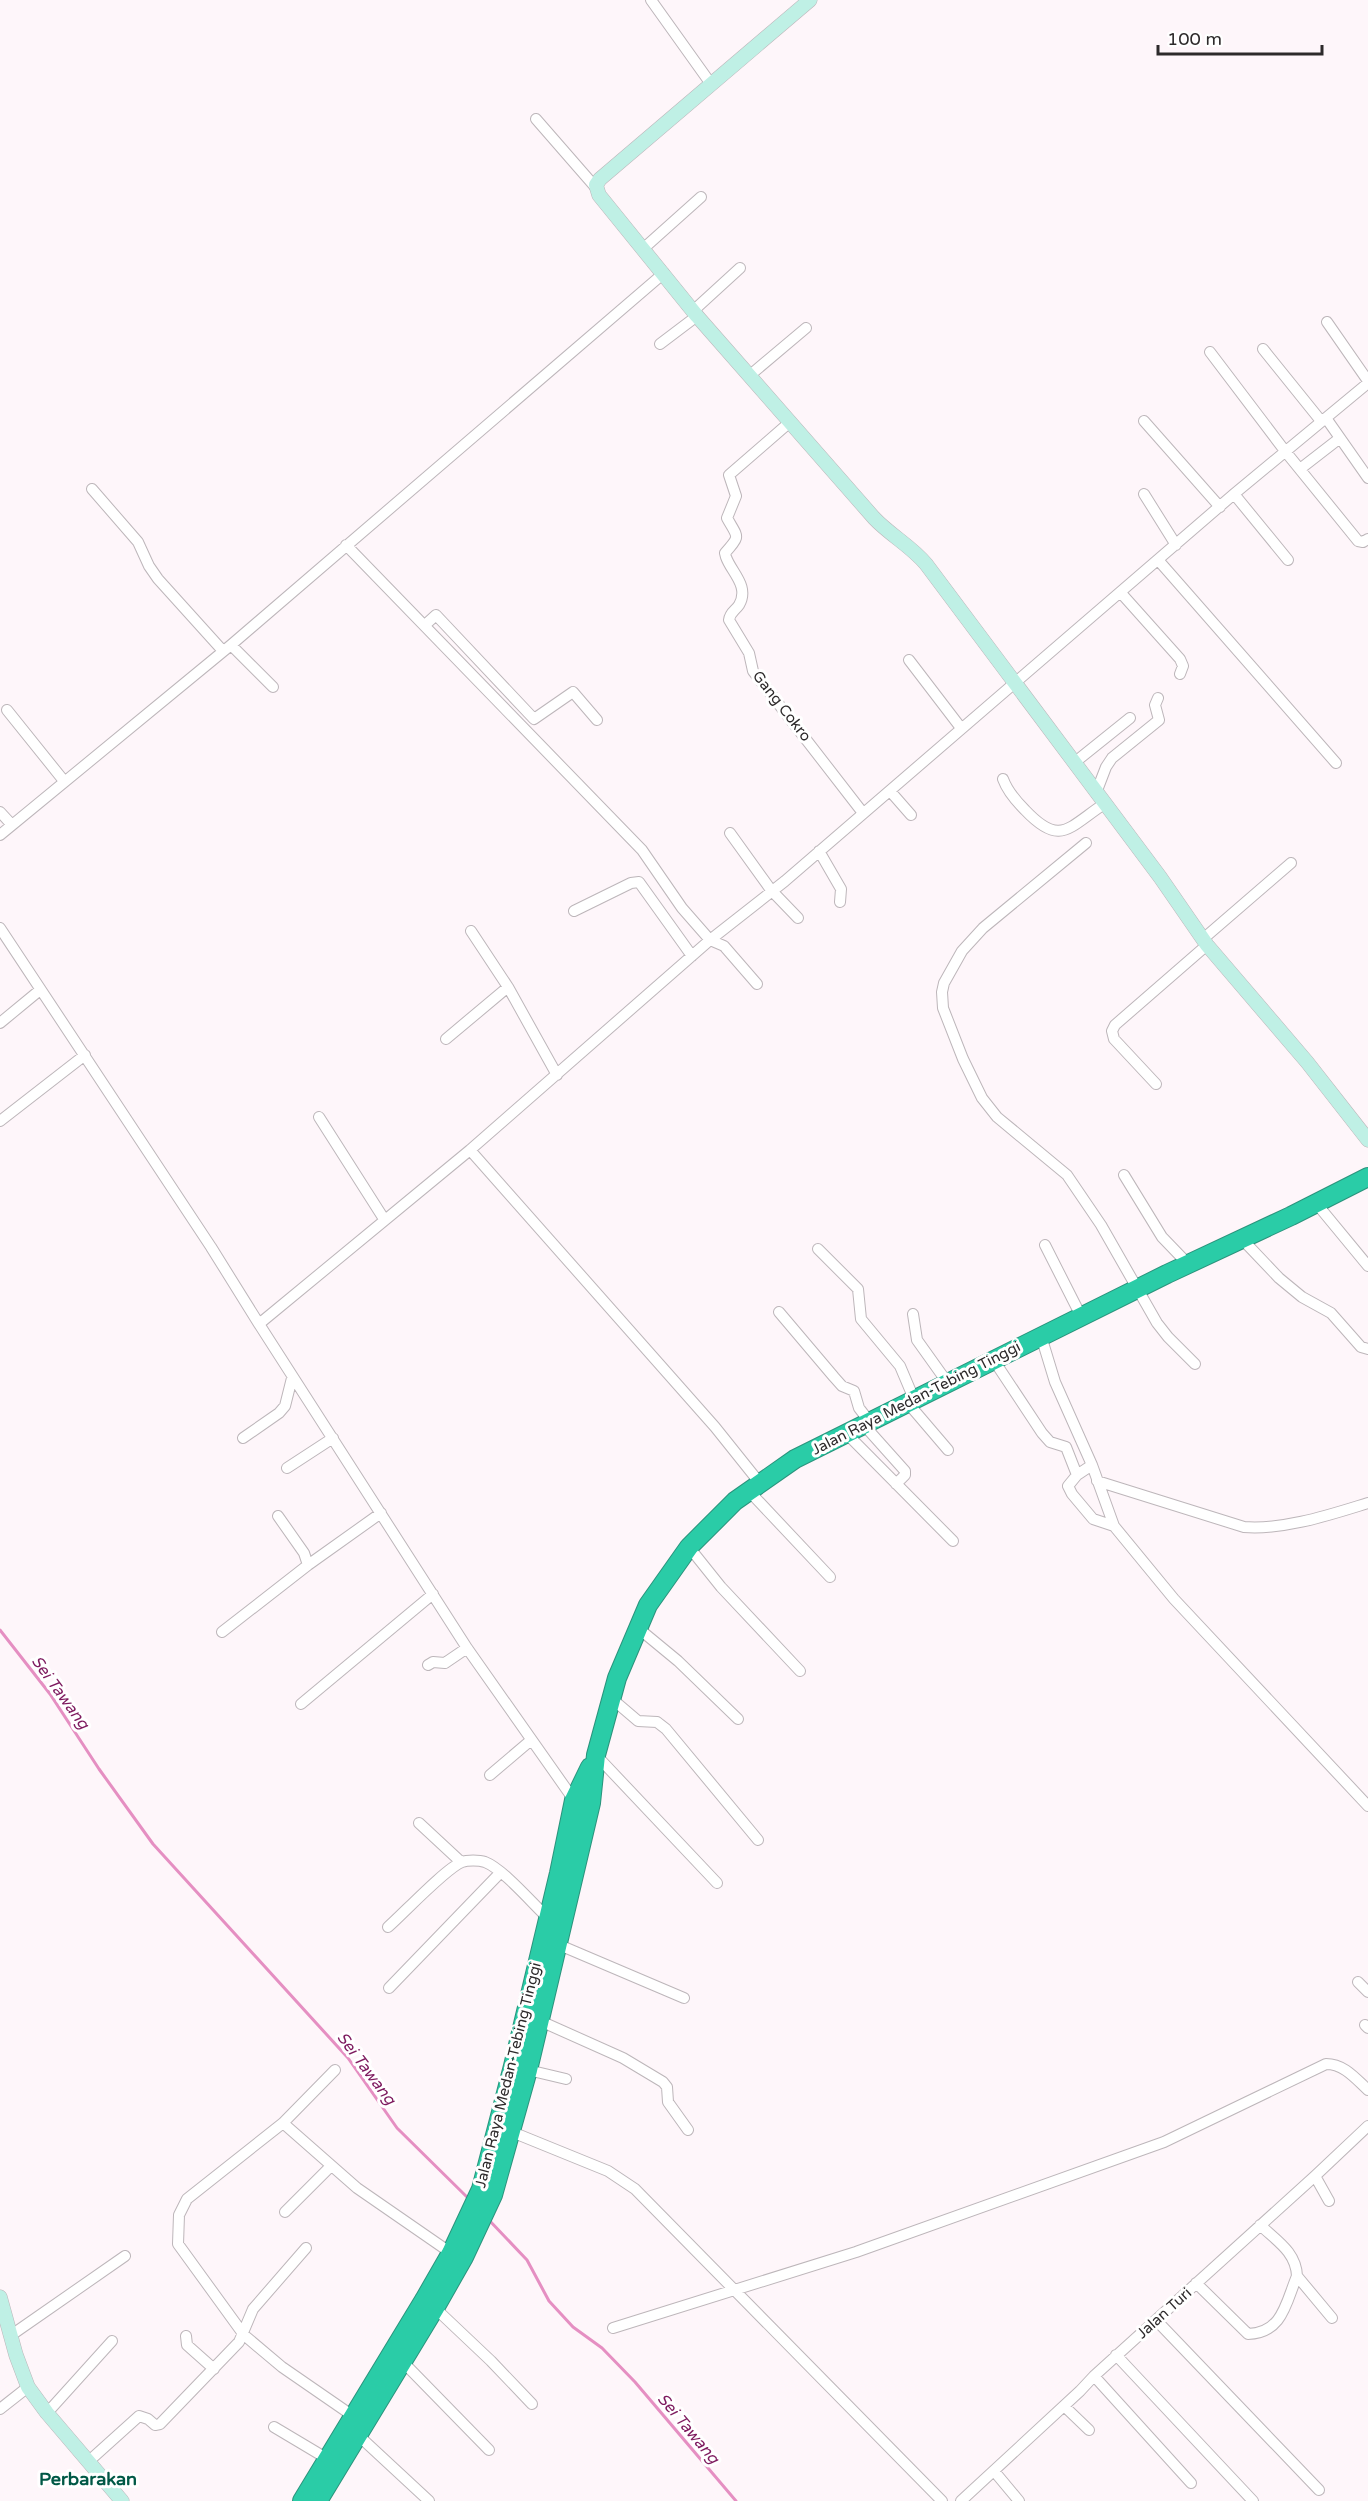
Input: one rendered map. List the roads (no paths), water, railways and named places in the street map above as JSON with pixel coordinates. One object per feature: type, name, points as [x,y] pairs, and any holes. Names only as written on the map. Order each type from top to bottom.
[{"type":"highway","name":"Jalan Raya Medan-Tebing Tinggi","points":[[302,2501],[326,2458],[403,2361],[435,2308],[512,2132],[591,1803],[596,1755],[623,1658],[654,1596],[689,1547],[754,1486],[795,1459],[993,1359],[1368,1177]]},
{"type":"highway","name":"Jalan Raya Medan-Tebing Tinggi","points":[[487,2192],[493,2147],[548,1917],[573,1800],[596,1755]]},
{"type":"highway","name":"Jalan Raya Medan-Tebing Tinggi","points":[[318,2501],[353,2426],[451,2253],[476,2216]]},
{"type":"street","points":[[651,0],[711,84]]},
{"type":"street","points":[[597,189],[600,179],[810,0]]},
{"type":"street","points":[[536,119],[597,189],[695,313],[749,376],[874,518],[926,564],[1160,877],[1205,942],[1307,1062],[1368,1140]]},
{"type":"street","points":[[644,248],[701,197]]},
{"type":"street","points":[[660,344],[740,268]]},
{"type":"street","points":[[0,836],[227,648],[664,273]]},
{"type":"street","points":[[259,1324],[470,1150],[710,940],[785,881],[1234,494],[1367,385],[1327,322]]},
{"type":"street","points":[[749,376],[806,328]]},
{"type":"street","points":[[1263,350],[1340,438],[1368,478]]},
{"type":"street","points":[[1210,352],[1285,451],[1358,541],[1363,542],[1368,539]]},
{"type":"street","points":[[1144,421],[1220,507]]},
{"type":"street","name":"Gang Cokro","points":[[790,422],[729,475],[736,502],[727,518],[738,537],[725,553],[738,576],[741,592],[740,602],[730,614],[729,620],[749,653],[753,671],[863,813]]},
{"type":"street","points":[[1300,469],[1340,438]]},
{"type":"street","points":[[92,489],[138,542],[149,566],[169,592],[227,648],[273,687]]},
{"type":"street","points":[[1144,494],[1176,545]]},
{"type":"street","points":[[1234,494],[1288,560]]},
{"type":"street","points":[[346,545],[642,850],[682,908],[710,940],[724,946],[757,984]]},
{"type":"street","points":[[1159,561],[1336,763]]},
{"type":"street","points":[[1121,593],[1180,659],[1183,666],[1179,674]]},
{"type":"street","points":[[425,625],[436,615],[534,719],[573,692],[597,720]]},
{"type":"street","points":[[909,660],[961,728]]},
{"type":"street","points":[[1003,779],[1017,801],[1036,822],[1052,832],[1070,826],[1100,798],[1106,767],[1112,758],[1159,720],[1155,705],[1158,698]]},
{"type":"street","points":[[7,710],[64,781]]},
{"type":"street","points":[[1074,763],[1130,718]]},
{"type":"street","points":[[890,791],[911,815]]},
{"type":"street","points":[[0,812],[12,825]]},
{"type":"street","points":[[730,833],[771,890],[798,918]]},
{"type":"street","points":[[1086,843],[983,928],[962,951],[944,983],[943,1008],[963,1059],[982,1098],[997,1117],[1067,1175],[1101,1225],[1137,1289],[1168,1337],[1195,1364]]},
{"type":"street","points":[[819,851],[841,889],[840,902]]},
{"type":"street","points":[[1156,1084],[1114,1039],[1112,1030],[1115,1025],[1291,863]]},
{"type":"street","points":[[574,911],[631,883],[639,882],[692,956]]},
{"type":"street","points":[[0,928],[85,1055],[467,1648],[573,1800]]},
{"type":"street","points":[[471,931],[508,987],[557,1075]]},
{"type":"street","points":[[446,1040],[508,987]]},
{"type":"street","points":[[0,1023],[40,990]]},
{"type":"street","points":[[0,1121],[85,1055]]},
{"type":"street","points":[[319,1116],[384,1219]]},
{"type":"street","points":[[470,1150],[715,1427],[754,1486],[830,1577]]},
{"type":"street","points":[[1124,1175],[1162,1238],[1188,1264]]},
{"type":"street","points":[[1316,1203],[1368,1266]]},
{"type":"street","points":[[1240,1238],[1287,1285],[1302,1298],[1331,1313],[1361,1347],[1368,1349]]},
{"type":"street","points":[[1045,1245],[1081,1316]]},
{"type":"street","points":[[818,1250],[858,1289],[861,1318],[900,1366],[910,1400],[948,1450]]},
{"type":"street","points":[[779,1312],[842,1386],[854,1391],[866,1422],[905,1472],[896,1484]]},
{"type":"street","points":[[913,1314],[917,1340],[947,1382]]},
{"type":"street","points":[[1041,1336],[1085,1470]]},
{"type":"street","points":[[993,1359],[1042,1433],[1050,1442],[1066,1447],[1097,1481],[1244,1527],[1260,1528],[1299,1521],[1368,1503]]},
{"type":"street","points":[[243,1438],[279,1413],[285,1406],[292,1378]]},
{"type":"street","points":[[846,1433],[952,1541]]},
{"type":"street","points":[[287,1468],[333,1438]]},
{"type":"street","points":[[1085,1470],[1070,1483],[1069,1491],[1093,1519],[1114,1526]]},
{"type":"street","points":[[1097,1481],[1114,1526],[1174,1599],[1368,1806]]},
{"type":"street","points":[[222,1632],[308,1564],[381,1513]]},
{"type":"street","points":[[278,1516],[304,1553],[308,1564]]},
{"type":"street","points":[[689,1547],[721,1587],[800,1671]]},
{"type":"street","points":[[301,1704],[433,1594]]},
{"type":"street","points":[[638,1628],[685,1667],[738,1719]]},
{"type":"street","points":[[428,1665],[433,1662],[445,1663],[467,1648]]},
{"type":"street","points":[[611,1698],[638,1721],[657,1722],[666,1729],[758,1840]]},
{"type":"street","points":[[490,1775],[530,1741]]},
{"type":"street","points":[[596,1755],[717,1883]]},
{"type":"street","points":[[419,1824],[461,1862]]},
{"type":"street","points":[[388,1927],[461,1862],[484,1861],[548,1917]]},
{"type":"street","points":[[389,1988],[500,1873]]},
{"type":"street","points":[[557,1944],[684,1998]]},
{"type":"street","points":[[1358,1982],[1368,1992]]},
{"type":"street","points":[[538,2020],[623,2058],[663,2082],[667,2087],[668,2102],[688,2130]]},
{"type":"street","points":[[613,2328],[856,2252],[1164,2142],[1326,2064],[1336,2064],[1368,2090]]},
{"type":"street","points":[[335,2070],[283,2123],[187,2199],[179,2215],[178,2244],[244,2335],[353,2426],[429,2501]]},
{"type":"street","points":[[528,2070],[566,2079]]},
{"type":"street","points":[[283,2123],[357,2188],[451,2253]]},
{"type":"street","name":"Jalan Turi","points":[[966,2499],[1116,2355],[1368,2126]]},
{"type":"street","points":[[512,2132],[623,2179],[942,2501]]},
{"type":"street","points":[[285,2212],[331,2166]]},
{"type":"street","points":[[1315,2176],[1329,2201]]},
{"type":"street","points":[[1196,2283],[1248,2334],[1261,2334],[1268,2329],[1282,2315],[1297,2276],[1290,2253],[1260,2225]]},
{"type":"street","points":[[88,2461],[139,2416],[143,2416],[155,2425],[160,2424],[244,2335],[253,2309],[306,2248]]},
{"type":"street","points":[[10,2336],[125,2256]]},
{"type":"street","points":[[1297,2276],[1332,2318]]},
{"type":"street","points":[[0,2298],[10,2336],[28,2387],[47,2413],[122,2501]]},
{"type":"street","points":[[435,2308],[492,2361],[532,2404]]},
{"type":"street","points":[[1156,2319],[1319,2490]]},
{"type":"street","points":[[186,2336],[187,2345],[214,2369]]},
{"type":"street","points":[[47,2413],[112,2341]]},
{"type":"street","points":[[1116,2355],[1253,2501]]},
{"type":"street","points":[[403,2361],[489,2450]]},
{"type":"street","points":[[1094,2376],[1191,2483]]},
{"type":"street","points":[[0,2409],[28,2387]]},
{"type":"street","points":[[1064,2406],[1089,2430]]},
{"type":"street","points":[[274,2427],[326,2458]]},
{"type":"street","points":[[994,2471],[1019,2501]]},
{"type":"waterway","name":"Sei Tawang","points":[[0,1630],[50,1694],[99,1769],[153,1844],[348,2058],[397,2128],[469,2199]]},
{"type":"waterway","name":"Sei Tawang","points":[[488,2219],[527,2260],[549,2301],[573,2327],[602,2348],[635,2382],[736,2501]]},
{"type":"district","name":"Perbarakan","points":[[88,2479]]}]
